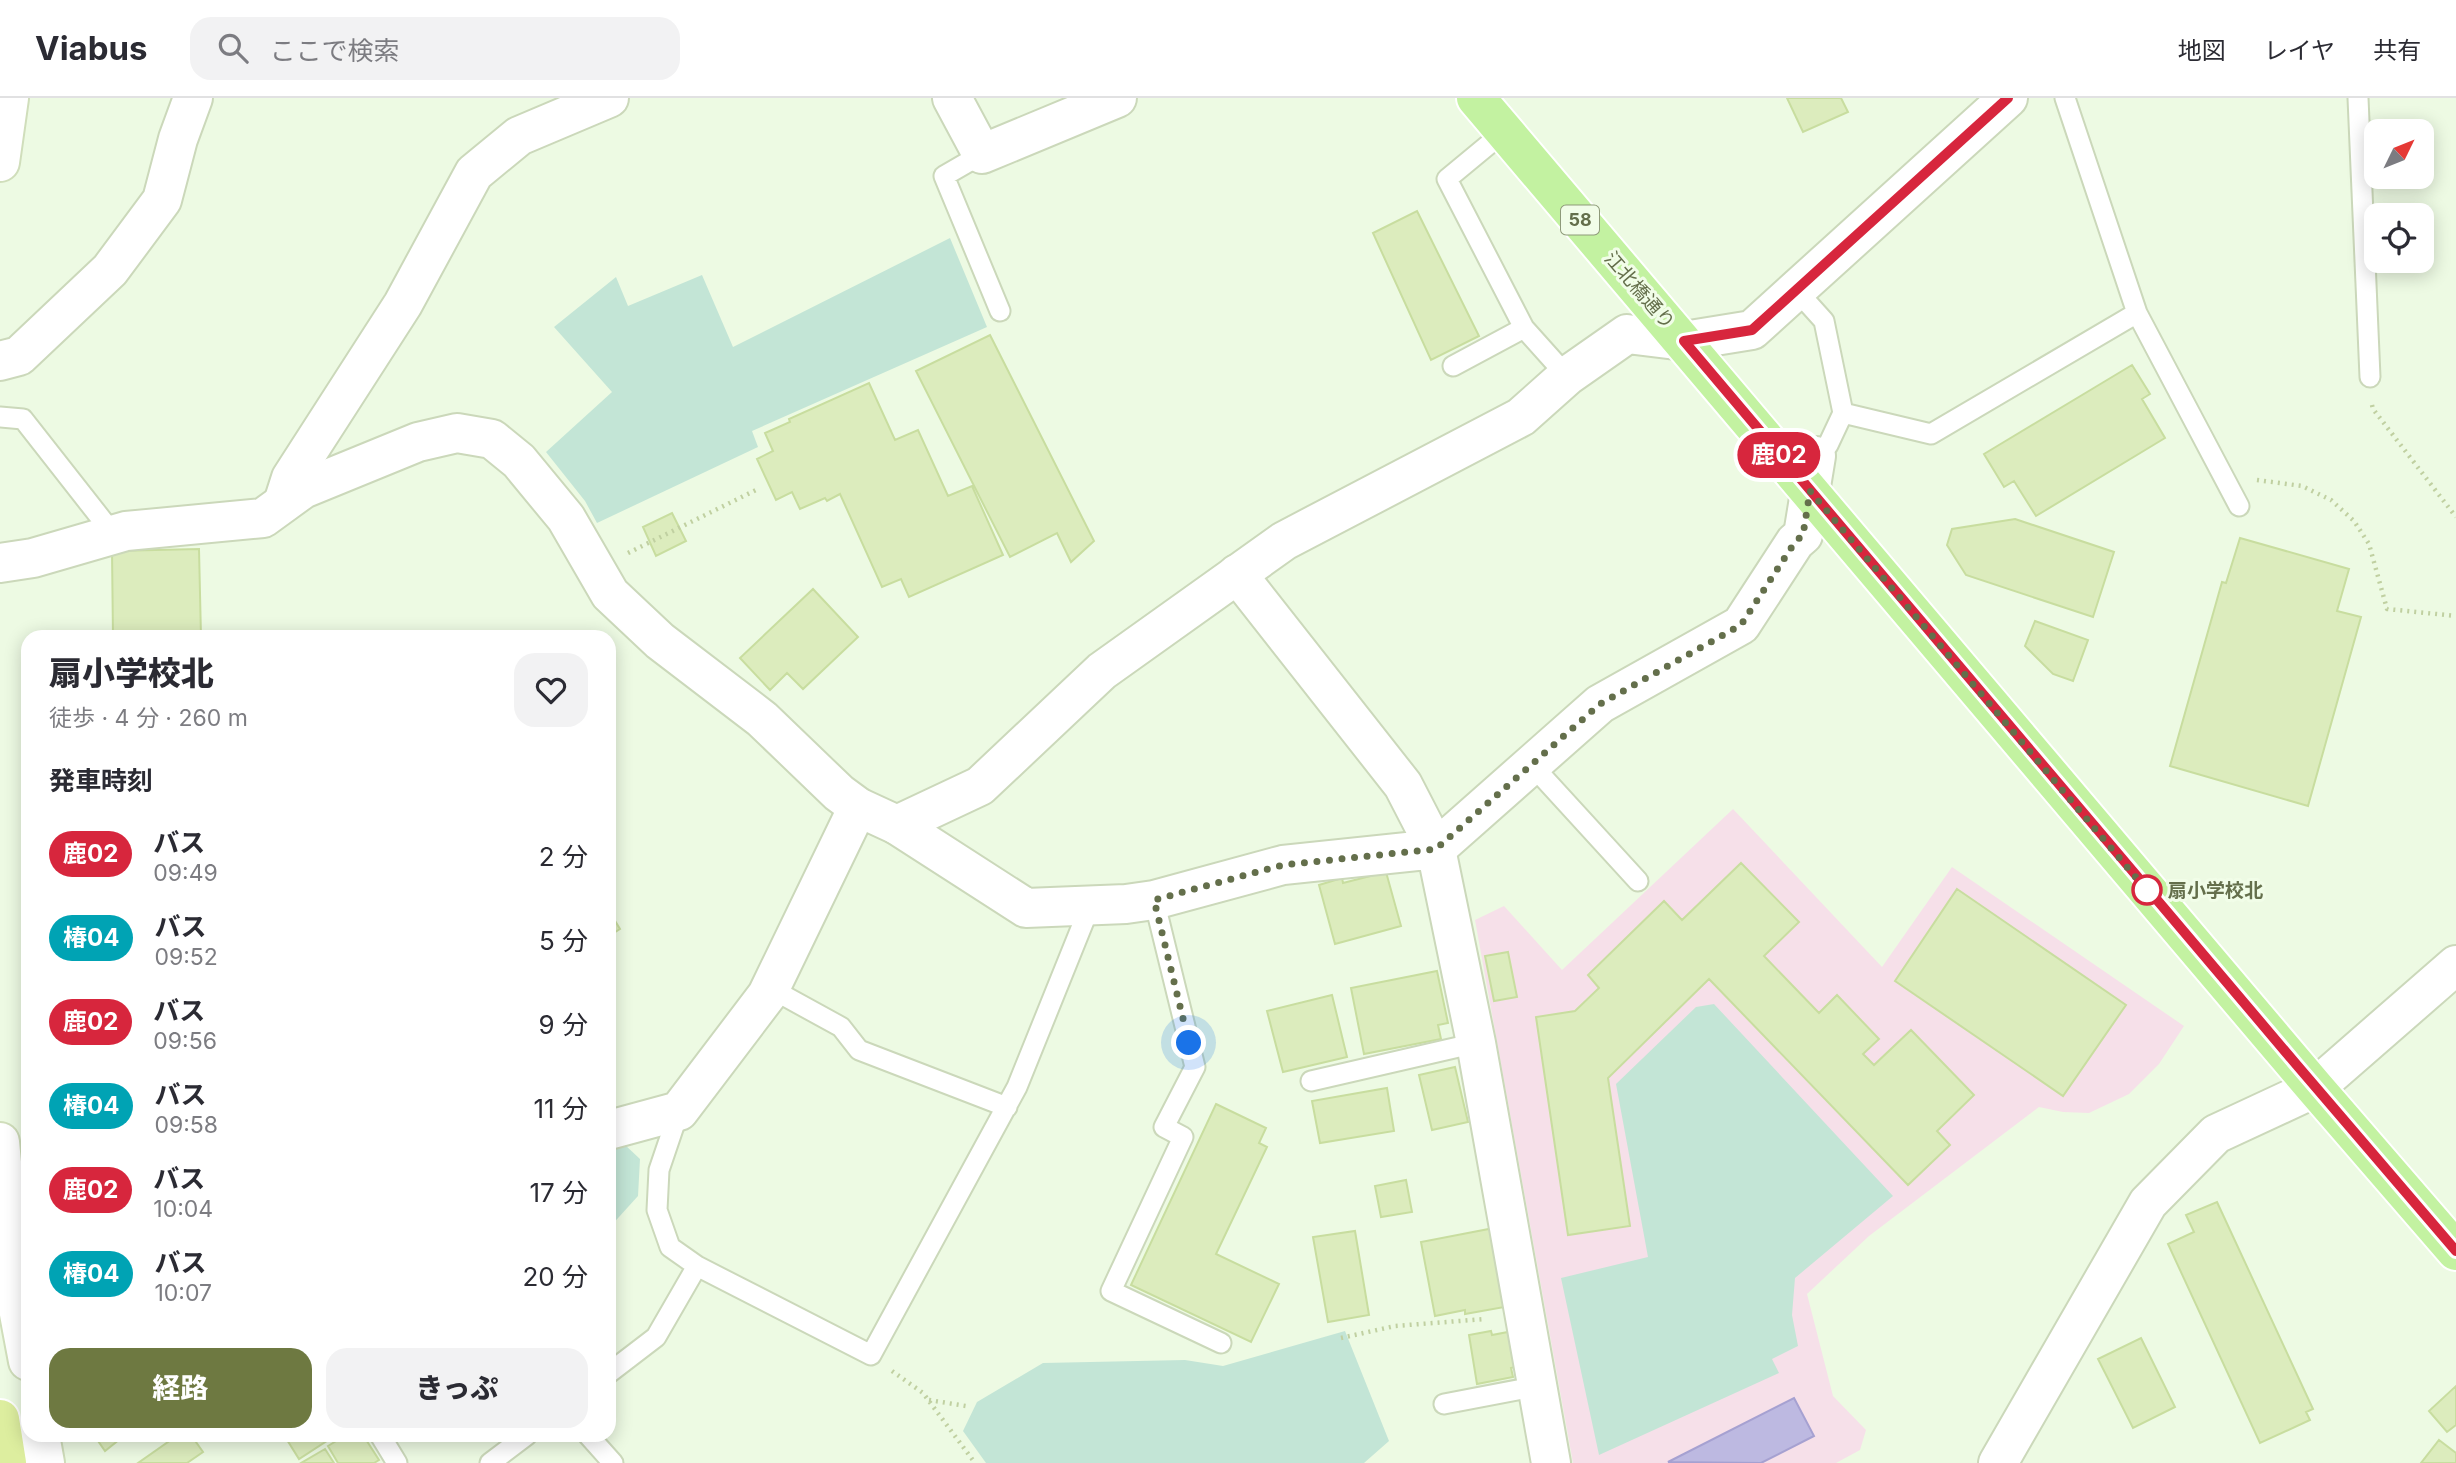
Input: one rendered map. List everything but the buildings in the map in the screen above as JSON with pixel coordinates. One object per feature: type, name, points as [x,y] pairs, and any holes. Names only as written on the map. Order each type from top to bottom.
[{"type":"highway","points":[[0,1419],[7,1463]]},
{"type":"main road","name":"江北橋通り","points":[[1476,98],[1684,341],[1813,473],[2315,1088],[2456,1251]]},
{"type":"street","points":[[0,162],[9,98]]},
{"type":"street","points":[[0,361],[19,356],[110,270],[162,200],[178,139],[193,98]]},
{"type":"street","points":[[283,503],[291,478],[403,304],[474,173],[519,136],[609,98]]},
{"type":"street","points":[[952,98],[982,154],[1118,98]]},
{"type":"street","points":[[897,825],[980,786],[1102,671],[1284,541],[1521,417],[1567,376],[1627,334],[1684,341],[1752,330],[2008,98]]},
{"type":"street","points":[[0,563],[33,558],[126,531],[263,518],[303,489],[418,442],[457,433],[492,439],[519,461],[566,518],[610,594],[660,641],[762,719],[839,793],[858,807],[897,825],[1026,908],[1090,906],[1154,900],[1283,865],[1436,849],[1600,704],[1741,625],[1795,542],[1803,535],[1813,473]]},
{"type":"street","points":[[1237,574],[1403,785],[1436,849],[1476,1043],[1551,1463]]},
{"type":"street","points":[[616,1128],[679,1111],[770,988],[858,807]]},
{"type":"street","points":[[1998,1463],[2148,1203],[2216,1134],[2315,1088],[2456,965]]},
{"type":"street","points":[[0,1142],[21,1281]]},
{"type":"street","points":[[41,1442],[45,1463]]},
{"type":"lane","points":[[2065,98],[2137,313],[2239,506]]},
{"type":"lane","points":[[2358,98],[2370,377]]},
{"type":"lane","points":[[1505,131],[1447,179],[1524,328],[1567,376]]},
{"type":"lane","points":[[982,154],[944,176],[1000,311]]},
{"type":"lane","points":[[1797,291],[1824,321],[1843,412],[1813,473]]},
{"type":"lane","points":[[1843,412],[1931,434],[2137,313]]},
{"type":"lane","points":[[1454,366],[1524,328]]},
{"type":"lane","points":[[0,417],[23,419],[114,535]]},
{"type":"lane","points":[[1531,764],[1638,881]]},
{"type":"lane","points":[[1154,900],[1195,1067],[1164,1127],[1183,1137],[1111,1291],[1221,1343]]},
{"type":"lane","points":[[679,1111],[659,1170],[657,1210],[670,1247],[697,1266],[870,1355],[1007,1107],[1090,906]]},
{"type":"lane","points":[[770,988],[841,1027],[859,1049],[1007,1107]]},
{"type":"lane","points":[[1311,1081],[1476,1043]]},
{"type":"lane","points":[[616,1368],[656,1337],[697,1266]]},
{"type":"lane","points":[[1444,1404],[1538,1386]]},
{"type":"lane","points":[[384,1442],[397,1463]]},
{"type":"lane","points":[[490,1463],[518,1442]]},
{"type":"lane","points":[[595,1442],[613,1463]]},
{"type":"path","points":[[2370,377],[2372,409],[2456,517]]},
{"type":"path","points":[[2222,476],[2302,486],[2331,500],[2354,522],[2369,544],[2387,609],[2456,616]]},
{"type":"path","points":[[618,559],[758,489]]},
{"type":"path","points":[[1341,1338],[1395,1326],[1525,1315]]},
{"type":"path","points":[[870,1355],[923,1393],[975,1463]]},
{"type":"path","points":[[928,1400],[966,1406]]},
{"type":"shaded area","points":[[1733,809],[1882,967],[1952,867],[2184,1026],[2159,1064],[2129,1094],[2089,1113],[2063,1112],[2039,1107],[1869,1236],[1807,1294],[1833,1396],[1866,1430],[1860,1450],[1836,1463],[1573,1463],[1475,920],[1504,906],[1562,970]]},
{"type":"shaded area","points":[[1794,1398],[1814,1436],[1761,1463],[1668,1462]]},
{"type":"green space","points":[[950,238],[987,327],[752,431],[758,447],[597,523],[585,501],[546,452],[612,392],[554,327],[616,277],[628,306],[702,275],[733,347]]},
{"type":"green space","points":[[1714,1004],[1893,1196],[1795,1278],[1792,1315],[1798,1346],[1772,1359],[1779,1373],[1599,1455],[1561,1278],[1648,1257],[1616,1084],[1696,1007]]},
{"type":"green space","points":[[624,1144],[640,1159],[638,1196],[616,1220],[616,1147]]},
{"type":"green space","points":[[1345,1331],[1389,1441],[1364,1463],[986,1463],[963,1431],[977,1402],[1043,1363],[1185,1360],[1223,1366]]},
{"type":"bus line","name":"鹿02","points":[[2008,98],[1752,330],[1684,341],[2014,735],[2456,1251]]},
{"type":"place","name":"扇小学校北","points":[[2147,890]]},
{"type":"route","points":[[1189,1043],[1154,900],[1283,865],[1436,849],[1600,704],[1741,625],[1795,542],[1803,535],[1810,491],[2155,900],[2147,890]]}]
